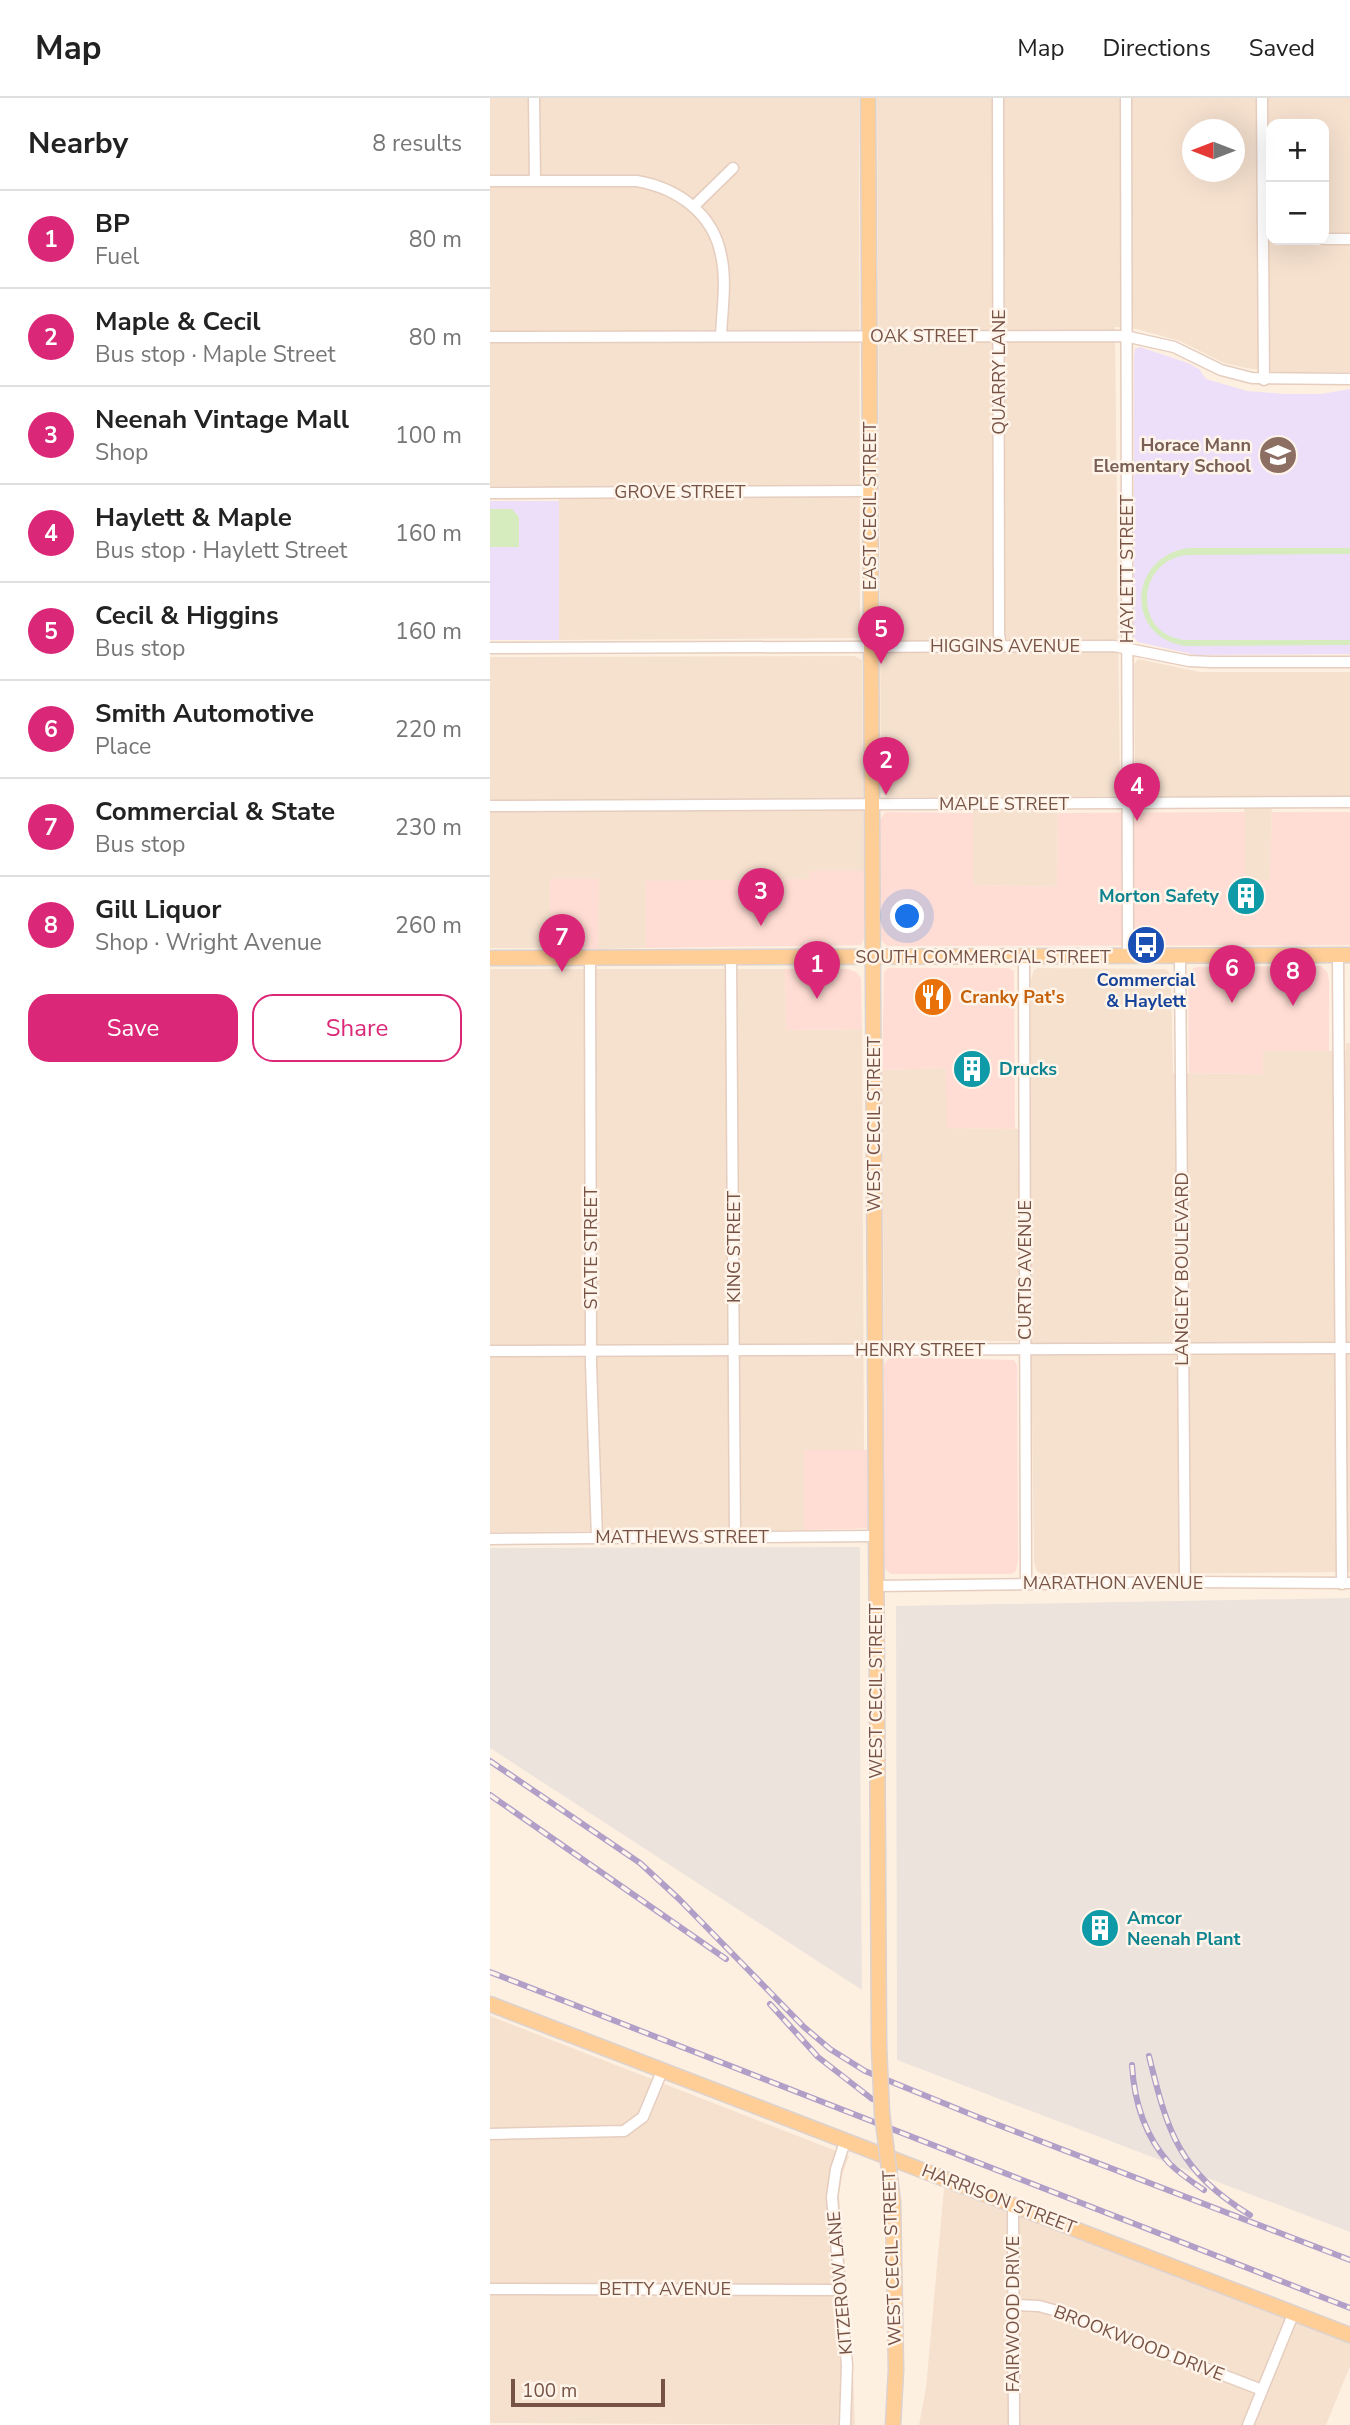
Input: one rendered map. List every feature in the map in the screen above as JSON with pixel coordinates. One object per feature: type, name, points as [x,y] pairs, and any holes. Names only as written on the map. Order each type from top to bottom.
[{"type":"main road","name":"EAST CECIL STREET","points":[[868,98],[873,957]]},
{"type":"main road","name":"SOUTH COMMERCIAL STREET","points":[[490,958],[1344,955]]},
{"type":"main road","name":"WEST CECIL STREET","points":[[873,957],[879,2047],[882,2113],[893,2202],[896,2370],[893,2425]]},
{"type":"main road","name":"HARRISON STREET","points":[[490,2004],[1350,2334]]},
{"type":"street","points":[[534,98],[535,181]]},
{"type":"street","name":"QUARRY LANE","points":[[998,98],[1001,646]]},
{"type":"street","name":"HAYLETT STREET","points":[[1126,98],[1128,957]]},
{"type":"street","points":[[1262,98],[1266,211]]},
{"type":"street","points":[[694,206],[733,168]]},
{"type":"street","points":[[490,181],[648,183],[668,189],[694,206],[712,229],[721,254],[721,336]]},
{"type":"street","points":[[1329,239],[1350,239]]},
{"type":"street","points":[[1264,380],[1267,245]]},
{"type":"street","name":"OAK STREET","points":[[490,337],[1125,336],[1174,347],[1221,370],[1264,380],[1350,379]]},
{"type":"street","name":"GROVE STREET","points":[[490,493],[870,491]]},
{"type":"street","name":"HIGGINS AVENUE","points":[[490,648],[1127,648],[1189,661],[1350,662]]},
{"type":"street","name":"MAPLE STREET","points":[[490,806],[1350,802]]},
{"type":"street","points":[[1344,955],[1346,1583]]},
{"type":"street","name":"LANGLEY BOULEVARD","points":[[1180,956],[1185,1582]]},
{"type":"street","name":"CURTIS AVENUE","points":[[1024,957],[1026,1584]]},
{"type":"street","name":"STATE STREET","points":[[590,958],[592,1350],[597,1538]]},
{"type":"street","name":"KING STREET","points":[[731,958],[735,1537]]},
{"type":"street","name":"HENRY STREET","points":[[490,1351],[1345,1348]]},
{"type":"street","name":"MATTHEWS STREET","points":[[490,1539],[875,1536]]},
{"type":"street","name":"MARATHON AVENUE","points":[[875,1586],[1346,1583]]},
{"type":"street","points":[[490,2134],[624,2131],[643,2117],[662,2071]]},
{"type":"street","name":"KITZEROW LANE","points":[[845,2142],[836,2169],[832,2197],[847,2365],[845,2425]]},
{"type":"street","name":"FAIRWOOD DRIVE","points":[[1013,2204],[1014,2425]]},
{"type":"street","name":"BETTY AVENUE","points":[[490,2289],[840,2290]]},
{"type":"street","name":"BROOKWOOD DRIVE","points":[[1013,2305],[1039,2306],[1057,2311],[1262,2390]]},
{"type":"street","points":[[1248,2425],[1294,2312]]},
{"type":"shaded area","points":[[490,98],[859,98],[858,638],[559,640],[559,487],[490,486]]},
{"type":"shaded area","points":[[877,98],[1350,98],[1350,372],[1276,372],[1246,368],[1224,363],[1180,341],[1136,329],[1115,327],[1120,790],[1113,796],[1058,797],[1057,887],[973,885],[973,797],[887,797],[881,792]]},
{"type":"shaded area","name":"Horace Mann Elementary School","points":[[1140,347],[1188,363],[1199,369],[1206,379],[1247,391],[1321,394],[1350,389],[1350,654],[1196,655],[1138,642],[1134,637],[1134,356],[1135,349]]},
{"type":"shaded area","points":[[490,501],[559,501],[559,640],[490,640]]},
{"type":"shaded area","points":[[855,656],[862,660],[864,871],[810,871],[810,879],[646,882],[646,948],[598,949],[599,879],[551,879],[551,948],[490,948],[490,657]]},
{"type":"shaded area","points":[[1138,659],[1200,672],[1350,672],[1350,796],[1272,796],[1271,880],[1245,880],[1244,796],[1142,797],[1135,793],[1134,664]]},
{"type":"shaded area","points":[[885,812],[973,813],[973,885],[1057,887],[1058,813],[1245,812],[1245,880],[1270,880],[1272,812],[1350,812],[1350,945],[887,946],[881,940],[880,820]]},
{"type":"shaded area","points":[[810,871],[864,871],[864,939],[861,945],[646,948],[646,881],[809,879]]},
{"type":"shaded area","points":[[550,879],[599,879],[598,949],[551,948]]},
{"type":"shaded area","points":[[1321,966],[1328,973],[1329,982],[1329,1051],[1263,1051],[1263,1074],[1189,1073],[1188,976],[1193,969]]},
{"type":"shaded area","points":[[888,968],[1009,968],[1014,971],[1015,1129],[947,1128],[946,1068],[882,1070],[884,972]]},
{"type":"shaded area","points":[[490,969],[785,969],[786,1030],[862,1029],[864,1450],[804,1450],[804,1530],[490,1532]]},
{"type":"shaded area","points":[[785,969],[848,969],[856,972],[861,978],[862,1029],[786,1030]]},
{"type":"shaded area","points":[[1166,969],[1171,976],[1173,1073],[1262,1074],[1263,1051],[1346,1051],[1346,1043],[1350,1043],[1350,1572],[1043,1575],[1037,1571],[1034,1563],[1031,1341],[889,1342],[884,1339],[882,1070],[947,1068],[947,1128],[1031,1129],[1031,979],[1034,970]]},
{"type":"shaded area","points":[[890,1357],[1014,1360],[1017,1365],[1018,1560],[1016,1571],[1012,1574],[891,1574],[884,1568],[882,1528],[804,1530],[804,1450],[884,1450],[884,1364]]},
{"type":"shaded area","points":[[860,1547],[862,1990],[490,1748],[490,1548]]},
{"type":"shaded area","points":[[1350,1598],[1350,2232],[897,2060],[896,1606]]},
{"type":"shaded area","points":[[490,2016],[849,2156],[842,2175],[839,2196],[852,2347],[855,2425],[490,2423]]},
{"type":"shaded area","points":[[944,2188],[1350,2343],[1350,2366],[1326,2425],[919,2425],[926,2388]]},
{"type":"green space","points":[[490,509],[512,509],[519,517],[519,547],[490,547]]},
{"type":"green space","points":[[1190,548],[1350,548],[1350,554],[1187,555],[1170,560],[1157,570],[1150,583],[1147,598],[1149,612],[1156,625],[1168,635],[1185,640],[1350,640],[1350,645],[1186,646],[1166,640],[1151,628],[1143,613],[1145,580],[1155,565],[1170,554]]},
{"type":"railway","points":[[490,1761],[640,1863],[679,1899],[804,2027],[830,2049],[865,2071],[1350,2260]]},
{"type":"railway","points":[[490,1795],[726,1959]]},
{"type":"railway","points":[[490,1972],[1350,2308]]},
{"type":"railway","points":[[770,2004],[818,2057],[872,2099]]},
{"type":"railway","points":[[1149,2056],[1163,2108],[1180,2148],[1207,2183],[1250,2215]]},
{"type":"railway","points":[[1132,2065],[1138,2104],[1153,2141],[1169,2163],[1204,2190]]},
{"type":"place","name":"Horace Mann Elementary School","points":[[1278,455]]},
{"type":"place","name":"Cecil & Higgins","points":[[881,664]]},
{"type":"place","name":"Maple & Cecil","points":[[886,795]]},
{"type":"place","name":"Haylett & Maple","points":[[1137,821]]},
{"type":"place","name":"Morton Safety","points":[[1246,896]]},
{"type":"place","name":"Neenah Vintage Mall","points":[[761,926]]},
{"type":"place","name":"Commercial & Haylett","points":[[1146,945]]},
{"type":"place","name":"Commercial & State","points":[[562,972]]},
{"type":"place","name":"Cranky Pat's","points":[[933,997]]},
{"type":"place","name":"BP","points":[[817,999]]},
{"type":"place","name":"Smith Automotive","points":[[1232,1003]]},
{"type":"place","name":"Gill Liquor","points":[[1293,1006]]},
{"type":"place","name":"Drucks","points":[[972,1069]]},
{"type":"place","name":"Amcor Neenah Plant","points":[[1100,1928]]}]
